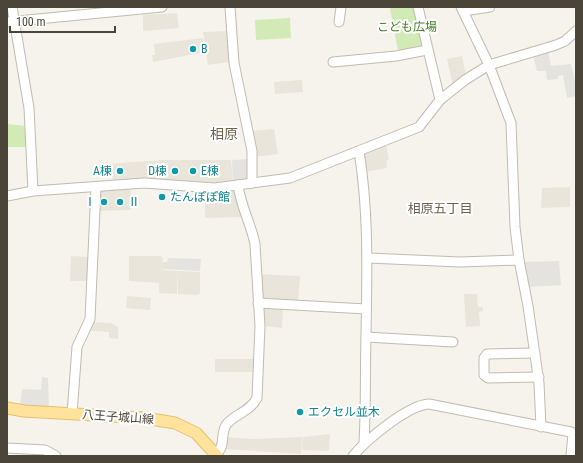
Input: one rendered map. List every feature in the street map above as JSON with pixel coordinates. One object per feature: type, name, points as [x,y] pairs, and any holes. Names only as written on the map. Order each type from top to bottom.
[{"type":"main road","name":"八王子城山線","points":[[7,408],[24,411],[145,418],[175,423],[196,433],[217,455]]},
{"type":"street","points":[[12,7],[10,21],[29,108],[33,191]]},
{"type":"street","points":[[10,21],[162,7]]},
{"type":"street","points":[[230,7],[234,63],[252,151],[252,183]]},
{"type":"street","points":[[339,22],[341,7]]},
{"type":"street","points":[[418,7],[440,100]]},
{"type":"street","points":[[490,7],[462,9],[489,65],[511,124],[513,194],[519,260],[539,378],[540,427]]},
{"type":"street","points":[[7,196],[33,191],[96,188],[144,183],[202,188],[290,178],[419,127],[440,100],[465,80],[489,65],[556,45],[565,41],[576,31]]},
{"type":"street","points":[[333,62],[396,56],[427,50]]},
{"type":"street","points":[[359,151],[365,188],[368,258],[366,309],[367,392],[364,442]]},
{"type":"street","points":[[217,455],[222,448],[224,429],[227,424],[250,408],[257,398],[260,341],[255,244],[253,232],[241,203],[238,185]]},
{"type":"street","points":[[72,414],[77,347],[90,319],[96,188]]},
{"type":"street","points":[[368,258],[460,262],[519,260]]},
{"type":"street","points":[[258,302],[366,309]]},
{"type":"street","points":[[366,337],[453,342]]},
{"type":"street","points":[[535,353],[485,354],[484,375],[488,378],[539,378]]},
{"type":"street","points":[[353,456],[364,442],[397,419],[424,404],[433,404],[540,427],[573,430],[571,456]]},
{"type":"street","points":[[7,448],[44,450],[56,456]]},
{"type":"shaded area","points":[[177,13],[179,28],[143,31],[143,15]]},
{"type":"shaded area","points":[[230,31],[230,62],[208,65],[203,32]]},
{"type":"shaded area","points":[[203,38],[205,52],[153,62],[152,55],[155,55],[154,44]]},
{"type":"shaded area","points":[[548,51],[551,66],[571,64],[576,85],[576,96],[567,98],[563,75],[558,76],[558,79],[547,80],[546,71],[537,71],[533,55]]},
{"type":"shaded area","points":[[462,56],[466,76],[453,86],[447,59]]},
{"type":"shaded area","points":[[302,80],[303,92],[275,94],[274,82]]},
{"type":"shaded area","points":[[274,129],[278,154],[254,157],[250,131]]},
{"type":"shaded area","points":[[386,145],[389,159],[386,161],[387,168],[364,172],[363,153]]},
{"type":"shaded area","points":[[251,159],[249,180],[233,183],[232,160]]},
{"type":"shaded area","points":[[162,160],[231,160],[233,183],[113,184],[112,171],[107,171],[107,164]]},
{"type":"shaded area","points":[[131,187],[131,210],[97,211],[100,189]]},
{"type":"shaded area","points":[[570,187],[570,207],[541,208],[542,188]]},
{"type":"shaded area","points":[[235,189],[244,217],[205,218],[205,194],[207,191]]},
{"type":"shaded area","points":[[71,256],[89,257],[90,281],[70,281]]},
{"type":"shaded area","points":[[129,256],[161,256],[163,259],[162,270],[200,272],[200,293],[198,295],[178,294],[178,272],[177,294],[159,293],[159,283],[129,281]]},
{"type":"shaded area","points":[[168,258],[201,259],[200,271],[162,269],[163,262],[167,262]]},
{"type":"shaded area","points":[[559,261],[561,285],[527,287],[522,262]]},
{"type":"shaded area","points":[[258,274],[300,276],[298,303],[261,301]]},
{"type":"shaded area","points":[[464,294],[477,294],[478,307],[483,307],[483,311],[479,312],[480,326],[466,327]]},
{"type":"shaded area","points":[[127,296],[151,298],[150,310],[126,308]]},
{"type":"shaded area","points":[[262,305],[283,307],[282,328],[262,326]]},
{"type":"shaded area","points":[[93,322],[111,323],[118,327],[118,339],[109,338],[109,332],[91,331]]},
{"type":"shaded area","points":[[215,359],[256,359],[255,372],[215,372]]},
{"type":"shaded area","points":[[42,377],[48,378],[49,408],[20,406],[22,389],[41,390]]},
{"type":"shaded area","points":[[330,434],[329,450],[302,450],[303,437]]},
{"type":"shaded area","points":[[226,437],[253,439],[302,437],[301,454],[224,449]]},
{"type":"green space","name":"こども広場","points":[[392,7],[416,7],[423,44],[421,47],[400,51],[398,50],[390,9]]},
{"type":"green space","points":[[290,18],[291,38],[256,40],[255,20]]},
{"type":"green space","points":[[7,124],[26,126],[28,147],[7,147]]},
{"type":"place","name":"B","points":[[193,49]]},
{"type":"place","name":"A棟","points":[[120,171]]},
{"type":"place","name":"D棟","points":[[175,171]]},
{"type":"place","name":"E棟","points":[[193,171]]},
{"type":"place","name":"たんぽぽ館","points":[[162,197]]},
{"type":"place","name":"Ⅰ","points":[[104,202]]},
{"type":"place","name":"Ⅱ","points":[[120,202]]},
{"type":"place","name":"エクセル並木","points":[[300,412]]},
{"type":"district","name":"相原","points":[[224,134]]},
{"type":"district","name":"相原五丁目","points":[[440,208]]}]
